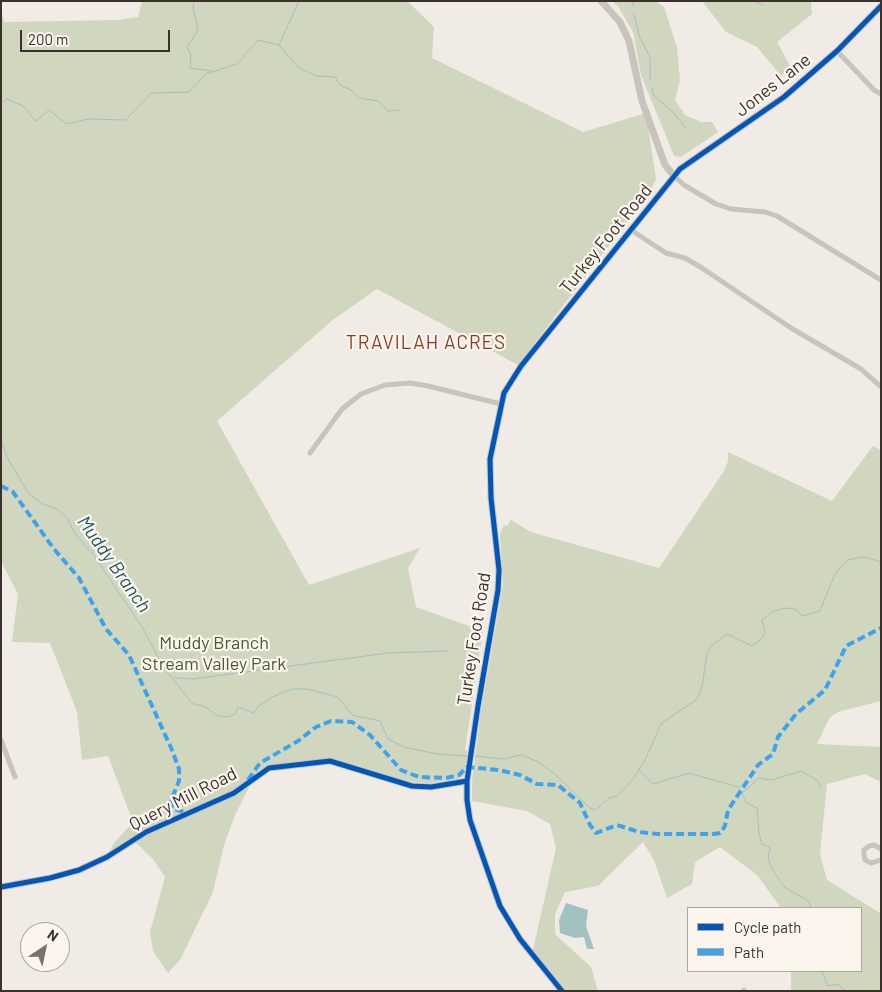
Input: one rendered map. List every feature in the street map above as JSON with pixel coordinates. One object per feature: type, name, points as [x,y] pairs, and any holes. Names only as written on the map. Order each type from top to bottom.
[{"type":"street","name":"Turkey Foot Road","points":[[562,991],[520,939],[500,906],[470,820],[467,781],[498,590],[499,570],[490,469],[501,404],[509,383],[521,366],[674,176],[665,165],[642,101],[629,41],[620,22],[601,1]]},
{"type":"street","name":"Jones Lane","points":[[674,176],[686,164],[784,97],[837,51],[881,6]]},
{"type":"street","points":[[837,51],[874,90],[881,94]]},
{"type":"street","points":[[674,176],[684,185],[716,204],[731,208],[765,212],[777,216],[881,280]]},
{"type":"street","points":[[631,230],[666,253],[685,258],[710,273],[791,328],[861,369],[881,387]]},
{"type":"street","points":[[310,453],[342,409],[361,394],[386,385],[410,383],[501,404]]},
{"type":"street","points":[[1,740],[15,777]]},
{"type":"street","name":"Query Mill Road","points":[[1,887],[50,878],[79,870],[146,832],[234,793],[269,768],[330,761],[352,766],[412,786],[431,787],[467,781]]},
{"type":"street","points":[[881,850],[874,845],[864,850],[866,860],[871,863],[881,860]]},
{"type":"green space","name":"Muddy Branch Stream Valley Park","points":[[142,1],[407,1],[434,27],[432,58],[583,132],[646,113],[656,179],[650,192],[518,365],[377,289],[334,319],[217,421],[309,585],[420,548],[408,568],[416,607],[483,631],[465,750],[468,751],[464,776],[431,783],[413,782],[396,779],[330,759],[269,765],[256,773],[235,815],[224,845],[213,892],[180,960],[168,973],[153,951],[150,932],[165,877],[153,859],[133,840],[107,857],[114,843],[133,822],[108,756],[82,760],[77,712],[50,643],[12,642],[18,594],[1,561],[1,10],[4,22],[118,20],[138,17]]},
{"type":"green space","points":[[611,1],[655,1],[664,7],[677,47],[680,80],[675,100],[685,115],[701,122],[712,122],[718,132],[681,157],[674,156],[641,75],[633,32],[617,5]]},
{"type":"green space","points":[[702,1],[811,1],[812,14],[777,42],[791,68],[781,76],[757,47],[726,32]]},
{"type":"green space","points":[[873,446],[881,450],[881,701],[838,712],[830,717],[817,744],[881,747],[881,782],[865,774],[827,784],[820,854],[827,880],[880,913],[881,991],[791,991],[791,972],[862,972],[862,907],[780,907],[757,875],[720,847],[695,862],[692,884],[667,898],[654,860],[643,842],[598,886],[565,892],[555,914],[555,934],[591,967],[598,991],[562,991],[532,954],[556,848],[550,824],[527,811],[472,801],[472,781],[481,711],[503,585],[500,533],[504,525],[507,526],[511,520],[531,532],[659,568],[724,471],[728,461],[728,452],[832,501]]},
{"type":"water","points":[[566,903],[588,910],[586,926],[594,949],[587,949],[584,937],[575,938],[560,933],[559,920]]},
{"type":"waterway","points":[[194,1],[193,8],[198,30],[187,47],[191,55],[190,68],[212,71]]},
{"type":"waterway","points":[[1,103],[7,99],[23,106],[36,121],[49,110],[67,124],[88,119],[126,120],[151,93],[189,92],[206,74],[237,64],[258,40],[279,45],[299,1]]},
{"type":"waterway","points":[[633,1],[633,6]]},
{"type":"waterway","points":[[755,1],[762,5]]},
{"type":"waterway","points":[[634,14],[640,38],[650,57],[650,80]]},
{"type":"waterway","points":[[279,45],[298,67],[316,76],[335,77],[340,85],[351,90],[359,98],[378,101],[388,111],[399,110]]},
{"type":"waterway","points":[[652,88],[654,96],[672,111],[686,128]]},
{"type":"waterway","name":"Muddy Branch","points":[[1,439],[7,457],[29,494],[43,504],[57,509],[67,518],[76,535],[92,553],[142,627],[164,668],[193,704],[204,706],[218,716],[228,717],[235,714],[238,707],[254,713],[259,706],[272,697],[292,689],[307,689],[338,697],[352,715],[380,721],[388,739],[404,747],[437,754],[468,756]]},
{"type":"waterway","name":"Muddy Branch","points":[[475,756],[503,759],[521,755],[539,762],[557,776],[590,808],[596,810],[609,798],[617,796],[633,779],[645,760],[661,724],[697,699],[702,687],[707,653],[711,646],[727,634],[752,646],[765,634],[762,620],[772,612],[785,608],[796,609],[802,616],[820,611],[835,574],[847,560],[864,557],[881,562]]},
{"type":"waterway","points":[[175,678],[193,679],[388,653],[447,651]]},
{"type":"waterway","points":[[639,770],[653,784],[689,773],[738,787],[747,803],[757,808],[759,834],[762,844],[770,848],[768,858],[772,869],[784,887],[807,900],[811,907]]},
{"type":"waterway","points":[[742,793],[759,778],[772,780],[801,771],[818,781],[821,789]]},
{"type":"waterway","points":[[822,972],[828,986],[838,984],[845,991]]},
{"type":"marked path","points":[[1,486],[13,492],[54,549],[79,578],[106,629],[129,655],[179,769],[179,781],[170,803],[173,809],[188,813]]},
{"type":"marked path","points":[[248,780],[260,763],[298,741],[316,727],[331,721],[352,722],[370,735],[401,770],[419,777],[446,778],[459,775],[467,767],[499,770],[520,775],[537,784],[558,785],[580,803],[590,825],[596,833],[617,825],[639,832],[658,834],[720,833],[725,826],[728,810],[758,765],[773,754],[778,737],[796,714],[825,690],[846,646],[881,628]]},
{"type":"cycle path","points":[[562,991],[520,939],[500,906],[470,820],[467,800],[467,781],[478,706],[498,590],[499,570],[491,498],[490,459],[504,393],[521,366],[680,169],[784,97],[837,51],[881,6]]},
{"type":"cycle path","points":[[1,887],[50,878],[79,870],[107,857],[146,832],[234,793],[269,768],[330,761],[412,786],[431,787],[467,781]]},
{"type":"district","name":"TRAVILAH ACRES","points":[[426,343]]}]
